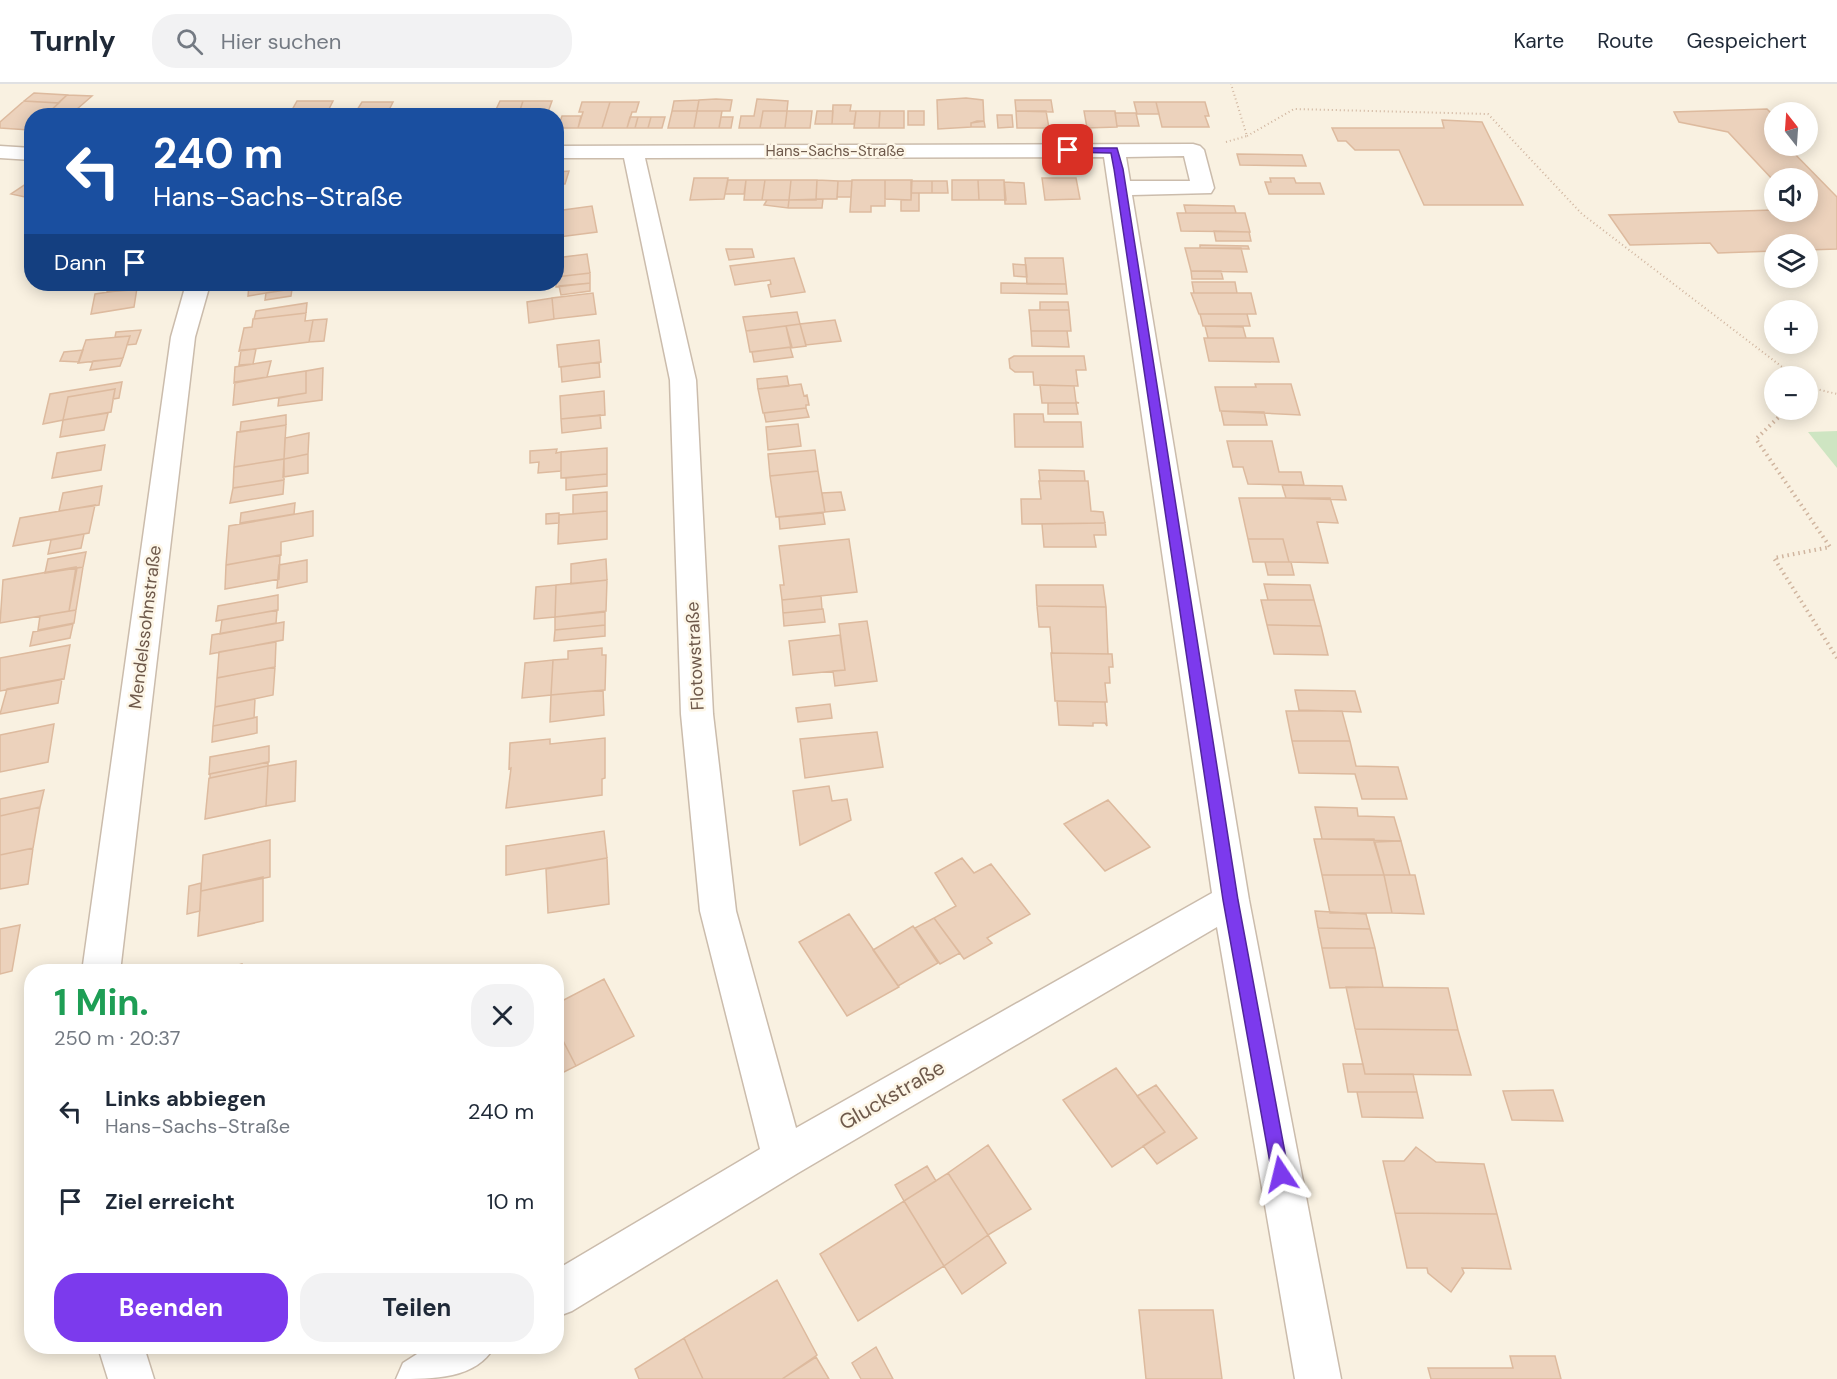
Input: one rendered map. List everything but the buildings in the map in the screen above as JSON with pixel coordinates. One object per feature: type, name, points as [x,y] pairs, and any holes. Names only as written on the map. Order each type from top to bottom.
[{"type":"street","points":[[1114,150],[1122,188],[1231,900],[1318,1379]]},
{"type":"street","name":"Hans-Sachs-Straße","points":[[564,152],[1193,150]]},
{"type":"street","points":[[1122,188],[1203,188],[1193,150]]},
{"type":"street","name":"Flotowstraße","points":[[633,151],[683,380],[697,714],[718,911],[783,1158]]},
{"type":"street","points":[[0,152],[24,154]]},
{"type":"street","name":"Mendelssohnstraße","points":[[102,964],[183,337],[196,291]]},
{"type":"street","name":"Gluckstraße","points":[[564,1290],[783,1158],[1231,900]]},
{"type":"street","points":[[124,1354],[131,1379]]},
{"type":"street","points":[[419,1379],[460,1354]]},
{"type":"path","points":[[1231,84],[1247,136]]},
{"type":"path","points":[[1193,150],[1247,136],[1294,109],[1488,114],[1582,214],[1781,366]]},
{"type":"path","points":[[1818,390],[1837,394]]},
{"type":"path","points":[[1776,420],[1756,439],[1830,547],[1774,558],[1837,658]]},
{"type":"green space","points":[[1837,431],[1837,468],[1808,432]]},
{"type":"route","points":[[1068,150],[1114,150],[1122,188],[1231,900],[1281,1174]]}]
